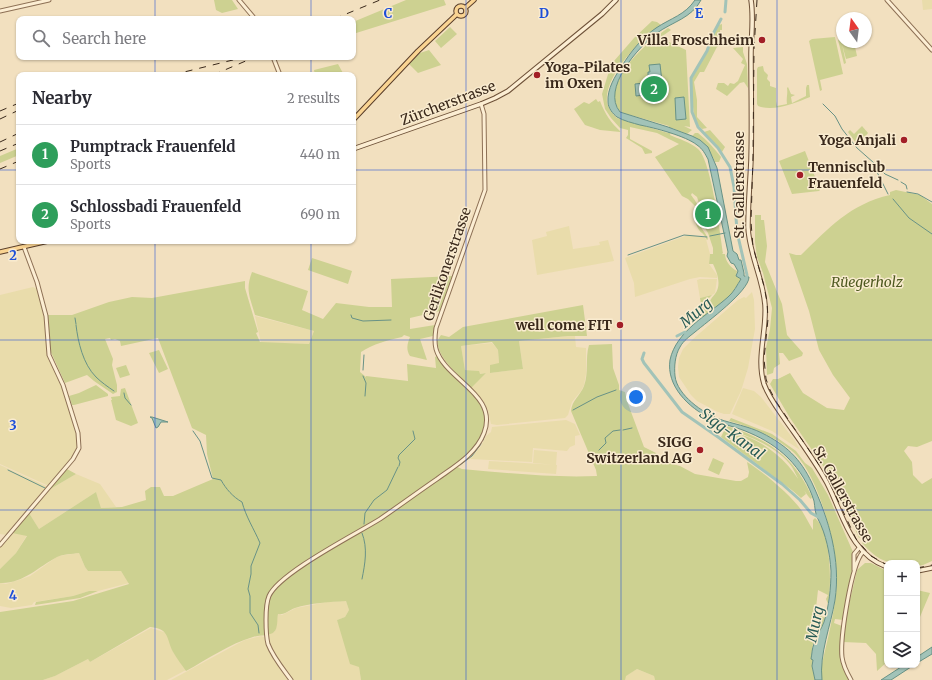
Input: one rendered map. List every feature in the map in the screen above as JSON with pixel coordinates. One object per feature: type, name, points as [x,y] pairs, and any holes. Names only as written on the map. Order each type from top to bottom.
[{"type":"main road","points":[[457,14],[461,16],[464,14],[466,10],[465,8],[474,0]]},
{"type":"main road","name":"Zürcherstrasse","points":[[356,148],[481,104],[508,91],[602,14],[616,0]]},
{"type":"main road","name":"St. Gallerstrasse","points":[[751,0],[751,159],[748,228],[751,250],[762,286],[765,304],[762,376],[771,399],[825,479],[850,534],[863,552],[877,563],[884,566]]},
{"type":"main road","points":[[356,117],[418,51],[457,14],[456,12],[458,8],[462,6],[465,8]]},
{"type":"main road","points":[[0,252],[36,244]]},
{"type":"main road","points":[[920,570],[932,568]]},
{"type":"street","points":[[0,11],[49,0]]},
{"type":"street","points":[[239,0],[252,16]]},
{"type":"street","points":[[887,0],[932,50]]},
{"type":"street","points":[[274,60],[279,72]]},
{"type":"street","name":"Gerlikonerstrasse","points":[[290,680],[272,652],[266,635],[267,601],[274,588],[303,566],[416,494],[466,457],[478,444],[486,426],[486,416],[483,406],[476,396],[443,362],[437,352],[434,339],[436,328],[485,190],[484,114],[481,104]]},
{"type":"street","points":[[0,545],[67,468],[76,455],[79,442],[71,408],[63,385],[49,355],[46,316],[24,247]]},
{"type":"street","points":[[854,571],[854,554],[859,548]]},
{"type":"street","points":[[851,680],[844,665],[842,647],[844,622],[854,571],[858,559],[863,552]]},
{"type":"shaded area","points":[[922,0],[932,0],[932,9],[923,10]]},
{"type":"shaded area","points":[[569,226],[573,249],[600,245],[599,242],[608,240],[614,261],[537,275],[532,240],[547,236],[546,232]]},
{"type":"shaded area","points":[[688,235],[703,237],[706,239],[710,254],[709,264],[717,275],[717,278],[700,277],[690,279],[635,297],[634,283],[625,258]]},
{"type":"shaded area","points":[[717,279],[715,293],[700,298],[697,280]]},
{"type":"shaded area","points":[[33,287],[37,289],[45,319],[47,348],[62,386],[77,433],[78,447],[75,454],[49,486],[0,464],[0,295]]},
{"type":"shaded area","points":[[752,292],[754,300],[755,329],[748,368],[741,391],[730,414],[724,414],[697,401],[691,395],[679,377],[679,358],[683,349],[693,339],[738,300],[744,297],[746,298]]},
{"type":"shaded area","points":[[255,316],[314,331],[309,344],[261,343]]},
{"type":"shaded area","points":[[575,336],[576,347],[586,348],[586,374],[584,385],[572,402],[568,415],[565,418],[497,425],[491,424],[488,410],[483,401],[471,387],[486,373],[479,374],[479,371],[465,370],[461,346],[492,343],[498,350],[499,364],[490,365],[490,373],[523,369],[519,341]]},
{"type":"shaded area","points":[[743,388],[754,391],[761,397],[795,441],[800,450],[772,431],[732,414]]},
{"type":"shaded area","points":[[566,420],[575,424],[580,435],[575,436],[575,445],[570,447],[567,451],[533,448],[532,462],[470,459],[481,446],[486,436],[491,432],[492,427]]},
{"type":"shaded area","points":[[534,450],[557,452],[556,465],[533,463]]},
{"type":"shaded area","points":[[489,461],[557,465],[556,474],[488,469]]},
{"type":"shaded area","points":[[0,465],[46,486],[46,489],[7,535],[0,534]]},
{"type":"shaded area","points":[[76,474],[100,484],[116,507],[101,508],[96,492],[39,529],[29,513],[47,491]]},
{"type":"shaded area","points":[[12,533],[27,535],[16,553],[0,569],[0,547]]},
{"type":"shaded area","points":[[79,553],[88,571],[121,571],[129,583],[98,591],[89,591],[73,596],[34,602],[32,605],[11,608],[0,606],[0,583],[6,584],[30,576],[58,556]]},
{"type":"shaded area","points":[[346,601],[349,610],[345,617],[337,620],[359,667],[361,680],[291,680],[272,652],[266,635],[274,632],[276,629],[278,614],[282,615],[296,608],[327,602]]},
{"type":"shaded area","points":[[151,628],[167,633],[173,652],[186,670],[167,680],[43,680],[55,676],[88,659],[90,662]]},
{"type":"shaded area","points":[[261,636],[264,637],[268,649],[288,680],[171,680],[245,640]]},
{"type":"shaded area","points":[[637,669],[654,676],[655,680],[625,680],[625,676]]},
{"type":"green space","points":[[214,0],[232,0],[238,9],[222,13],[216,10]]},
{"type":"green space","points":[[406,0],[444,0],[446,5],[356,33],[356,21]]},
{"type":"green space","points":[[652,21],[661,25],[634,48],[617,70],[611,81],[607,102],[612,113],[617,118],[668,133],[669,126],[620,112],[615,101],[615,89],[620,77],[638,53],[659,34],[668,28],[671,30],[661,37],[686,50],[690,127],[684,126],[692,130],[687,134],[672,128],[670,135],[692,144],[703,156],[711,181],[722,254],[725,254],[729,264],[737,271],[736,276],[741,279],[730,296],[703,318],[699,315],[702,311],[700,298],[712,295],[709,298],[707,307],[718,287],[716,271],[713,264],[709,264],[710,254],[713,254],[713,248],[708,233],[701,222],[701,210],[697,197],[692,193],[691,195],[697,203],[699,209],[699,223],[708,239],[707,240],[704,234],[699,230],[695,221],[696,207],[688,199],[682,196],[655,157],[679,144],[657,133],[630,127],[630,139],[652,151],[652,153],[645,154],[642,148],[626,138],[628,135],[628,130],[620,128],[611,118],[605,109],[602,94],[609,71],[614,61],[634,38]]},
{"type":"green space","points":[[722,24],[722,30],[720,30],[720,46],[717,47],[704,72],[700,72],[694,82],[697,100],[697,117],[707,128],[702,129],[694,117],[691,85],[692,78],[708,51],[715,32],[719,25]]},
{"type":"green space","points":[[450,27],[457,34],[441,48],[435,41]]},
{"type":"green space","points":[[835,37],[836,48],[837,48],[843,74],[820,80],[822,90],[820,91],[809,41],[812,39]]},
{"type":"green space","points":[[743,47],[747,64],[748,88],[744,82],[740,83],[727,96],[716,89],[718,83],[724,83],[728,86],[730,83],[734,84],[738,81],[745,65],[741,63],[743,59],[733,48]]},
{"type":"green space","points":[[840,48],[843,48],[846,63],[844,64]]},
{"type":"green space","points":[[843,48],[855,48],[857,56],[846,59]]},
{"type":"green space","points":[[429,50],[441,65],[418,73],[409,64],[420,53]]},
{"type":"green space","points":[[338,64],[342,72],[314,72],[314,70]]},
{"type":"green space","points":[[763,66],[764,71],[768,75],[767,79],[770,82],[770,86],[776,88],[777,106],[787,104],[788,87],[791,94],[795,95],[791,97],[792,103],[806,96],[807,85],[809,85],[810,97],[791,104],[778,107],[764,108],[758,106],[757,69],[758,67]]},
{"type":"green space","points":[[596,99],[598,102],[600,101],[609,118],[621,132],[600,130],[585,125],[574,109],[584,102],[589,104]]},
{"type":"green space","points":[[862,126],[868,133],[862,140],[864,142],[859,147],[848,132],[850,130],[854,134]]},
{"type":"green space","points":[[710,130],[725,147],[722,152],[704,132]]},
{"type":"green space","points":[[695,133],[698,133],[716,150],[721,157],[719,162],[715,162],[706,147],[692,136]]},
{"type":"green space","points":[[16,149],[16,156],[0,163],[0,156]]},
{"type":"green space","name":"Tennisclub Frauenfeld","points":[[805,151],[820,190],[792,194],[779,161]]},
{"type":"green space","name":"Rüegerholz","points":[[896,190],[920,195],[932,204],[932,441],[917,447],[908,446],[904,451],[912,462],[913,475],[922,484],[932,478],[932,561],[920,566],[920,560],[884,560],[875,555],[862,543],[867,531],[859,538],[834,482],[790,418],[770,384],[773,379],[778,379],[790,373],[803,393],[827,408],[844,410],[850,398],[833,375],[819,350],[809,311],[789,253],[801,255],[841,218],[863,204],[890,195],[890,192]]},
{"type":"green space","points":[[755,215],[761,215],[761,220],[764,220],[767,246],[765,262],[782,304],[787,335],[803,353],[802,356],[789,361],[783,353],[779,353],[780,364],[774,368],[773,373],[767,375],[766,348],[772,308],[763,273],[757,257],[755,242]]},
{"type":"green space","points":[[312,258],[352,271],[348,284],[308,270]]},
{"type":"green space","points":[[252,272],[308,291],[302,310],[323,319],[336,303],[369,307],[392,307],[391,279],[453,276],[440,311],[410,318],[410,329],[435,325],[433,336],[420,339],[427,360],[410,356],[407,347],[410,337],[404,335],[361,352],[360,372],[366,377],[408,381],[407,364],[436,368],[435,357],[437,356],[482,405],[485,416],[484,429],[478,443],[455,466],[462,469],[547,476],[597,476],[596,470],[571,411],[573,404],[584,386],[589,345],[612,344],[613,368],[619,385],[619,390],[625,392],[644,447],[656,453],[665,462],[680,466],[695,474],[736,481],[741,481],[748,477],[749,472],[747,462],[791,498],[802,511],[813,530],[813,520],[815,518],[820,525],[827,546],[830,584],[828,604],[826,599],[828,595],[818,590],[816,608],[819,615],[825,618],[813,644],[811,658],[813,660],[812,666],[815,680],[655,680],[654,676],[637,669],[626,676],[625,680],[361,680],[359,667],[350,664],[337,620],[345,617],[349,610],[346,601],[307,605],[295,608],[283,614],[278,614],[276,629],[272,633],[244,640],[219,652],[186,671],[173,652],[164,632],[150,627],[90,662],[88,659],[55,676],[43,680],[0,680],[0,612],[73,601],[129,584],[121,571],[88,571],[79,553],[59,556],[23,578],[8,583],[0,583],[0,569],[16,553],[27,536],[12,533],[29,513],[39,529],[96,492],[101,508],[122,507],[146,500],[145,491],[151,487],[160,487],[164,496],[173,496],[213,479],[207,454],[206,435],[192,428],[158,338],[121,346],[120,341],[115,339],[111,340],[110,338],[105,339],[113,359],[112,365],[117,385],[117,392],[113,394],[87,375],[65,383],[50,350],[48,315],[72,315],[109,302],[132,297],[152,298],[245,281],[245,288],[258,332],[256,333],[260,342],[309,344],[314,331],[255,315],[249,289]]},
{"type":"green space","points":[[583,305],[587,336],[568,336],[519,341],[523,369],[490,373],[490,365],[499,363],[498,350],[492,342],[461,346],[465,370],[479,371],[480,374],[486,373],[471,388],[445,361],[437,341],[441,335],[449,337],[463,327]]},
{"type":"green space","points":[[159,350],[168,369],[159,373],[149,353]]},
{"type":"green space","points":[[126,365],[130,375],[120,378],[116,368]]},
{"type":"green space","points":[[96,385],[108,394],[108,396],[72,405],[69,396]]},
{"type":"green space","points":[[125,388],[138,423],[131,426],[116,420],[111,400],[111,397],[120,396],[121,389]]},
{"type":"green space","points":[[731,418],[772,434],[796,451],[805,463],[812,468],[828,495],[853,552],[852,577],[843,620],[835,619],[834,623],[842,626],[841,658],[849,680],[822,680],[821,678],[821,668],[837,584],[834,552],[830,533],[825,513],[811,477],[802,462],[792,451],[778,441],[762,433],[729,421]]},
{"type":"green space","points":[[727,426],[755,437],[778,451],[797,471],[812,497],[811,499],[792,467],[779,453],[753,438],[725,429]]},
{"type":"green space","points":[[724,431],[745,436],[764,445],[782,459],[789,467],[802,485],[806,494],[801,498],[721,437]]},
{"type":"green space","points":[[713,458],[724,463],[719,475],[708,470]]},
{"type":"green space","points":[[67,469],[76,474],[47,491]]},
{"type":"green space","points":[[865,563],[871,563],[884,570],[884,665],[877,671],[876,654],[866,643],[843,642],[845,622],[857,570]]},
{"type":"green space","points":[[89,591],[98,591],[80,598],[35,605],[36,602],[73,596]]},
{"type":"green space","points":[[920,591],[930,593],[920,617]]},
{"type":"water","points":[[695,0],[701,0],[692,11],[649,39],[632,58],[618,81],[615,92],[615,103],[620,112],[668,127],[700,140],[708,147],[717,168],[733,251],[737,254],[739,260],[741,260],[744,276],[749,277],[747,283],[735,298],[681,345],[676,357],[675,376],[680,390],[699,408],[719,419],[757,431],[778,442],[797,459],[812,483],[824,511],[828,525],[835,555],[836,570],[835,600],[822,660],[822,680],[815,680],[812,666],[813,660],[811,659],[813,646],[824,622],[827,610],[831,571],[829,551],[821,525],[816,515],[814,501],[807,484],[784,454],[770,444],[745,431],[702,414],[694,408],[675,387],[670,370],[670,360],[673,350],[679,340],[694,324],[730,295],[741,279],[736,276],[738,271],[727,256],[728,252],[708,159],[701,148],[686,138],[654,128],[631,123],[617,117],[612,113],[608,104],[608,97],[612,83],[633,50],[651,32],[682,13]]},
{"type":"water","points":[[660,64],[662,82],[648,84],[648,72],[650,72],[649,65]]},
{"type":"water","points":[[644,83],[645,89],[652,89],[652,94],[636,96],[635,84]]},
{"type":"water","points":[[684,97],[686,119],[676,120],[675,98]]},
{"type":"water","points":[[150,417],[168,422],[161,422],[156,428],[152,418]]},
{"type":"water","points":[[932,647],[932,654],[920,661],[920,655]]},
{"type":"water","points":[[899,668],[909,668],[891,680],[881,680]]},
{"type":"waterway","points":[[725,12],[726,0]]},
{"type":"waterway","points":[[721,19],[713,34],[707,51],[691,78],[692,112],[698,127],[718,148],[730,167],[734,187],[737,232],[747,275],[746,280]]},
{"type":"waterway","points":[[823,104],[835,116],[842,129],[857,148],[874,163]]},
{"type":"waterway","points":[[876,165],[885,174],[898,180]]},
{"type":"waterway","points":[[875,168],[888,194]]},
{"type":"waterway","points":[[901,182],[906,185],[907,189]]},
{"type":"waterway","points":[[907,192],[918,194],[932,202]]},
{"type":"waterway","points":[[893,199],[909,218],[932,234]]},
{"type":"waterway","points":[[710,236],[725,233]]},
{"type":"waterway","points":[[628,255],[684,235],[707,237]]},
{"type":"waterway","points":[[351,315],[352,318],[363,321],[391,320]]},
{"type":"waterway","points":[[75,318],[76,324]]},
{"type":"waterway","points":[[76,325],[84,359],[91,372],[114,391]]},
{"type":"waterway","name":"Sigg-Kanal","points":[[677,336],[685,332],[687,334]]},
{"type":"waterway","name":"Sigg-Kanal","points":[[644,353],[642,359],[644,363],[682,412],[782,484],[800,500],[811,513],[820,518]]},
{"type":"waterway","points":[[363,370],[364,355]]},
{"type":"waterway","points":[[363,376],[366,383],[365,396]]},
{"type":"waterway","points":[[573,410],[597,397],[616,390]]},
{"type":"waterway","points":[[124,393],[125,398],[131,405]]},
{"type":"waterway","points":[[623,430],[632,428]]},
{"type":"waterway","points":[[599,450],[606,443],[605,438],[613,431],[620,430]]},
{"type":"waterway","points":[[193,431],[200,441],[212,478],[221,480],[225,487],[242,502],[260,543],[251,566],[248,589],[250,596],[250,613],[258,625],[259,633]]},
{"type":"waterway","points":[[399,466],[399,455],[415,439],[413,431]]},
{"type":"waterway","points":[[483,440],[486,431]]},
{"type":"waterway","points":[[460,465],[472,456],[481,444]]},
{"type":"waterway","points":[[364,524],[365,513],[374,500],[387,490],[398,467]]},
{"type":"waterway","points":[[8,470],[45,488]]},
{"type":"waterway","points":[[362,533],[365,544],[365,562],[362,579]]},
{"type":"railway","points":[[341,16],[380,0]]},
{"type":"railway","points":[[757,0],[754,49],[751,222],[753,247],[767,302],[768,319],[764,359],[766,379],[777,403],[826,475],[856,539],[871,556],[884,563]]},
{"type":"railway","points":[[184,72],[233,60]]},
{"type":"railway","points":[[220,72],[248,60]]},
{"type":"railway","points":[[0,111],[16,104]]},
{"type":"railway","points":[[0,119],[16,111]]},
{"type":"railway","points":[[0,142],[16,134]]},
{"type":"railway","points":[[0,151],[16,144]]},
{"type":"railway","points":[[0,169],[16,162]]},
{"type":"railway","points":[[920,567],[932,565]]},
{"type":"place","name":"Villa Froschheim","points":[[762,40]]},
{"type":"place","name":"Yoga-Pilates im Oxen","points":[[537,75]]},
{"type":"place","name":"Schlossbadi Frauenfeld","points":[[654,89]]},
{"type":"place","name":"Yoga Anjali","points":[[904,140]]},
{"type":"place","name":"Tennisclub Frauenfeld","points":[[800,175]]},
{"type":"place","name":"Pumptrack Frauenfeld","points":[[708,214]]},
{"type":"place","name":"well come FIT","points":[[620,325]]},
{"type":"place","name":"SIGG Switzerland AG","points":[[700,450]]},
{"type":"water label","name":"Murg","points":[[696,313]]},
{"type":"water label","name":"Murg","points":[[815,624]]}]
